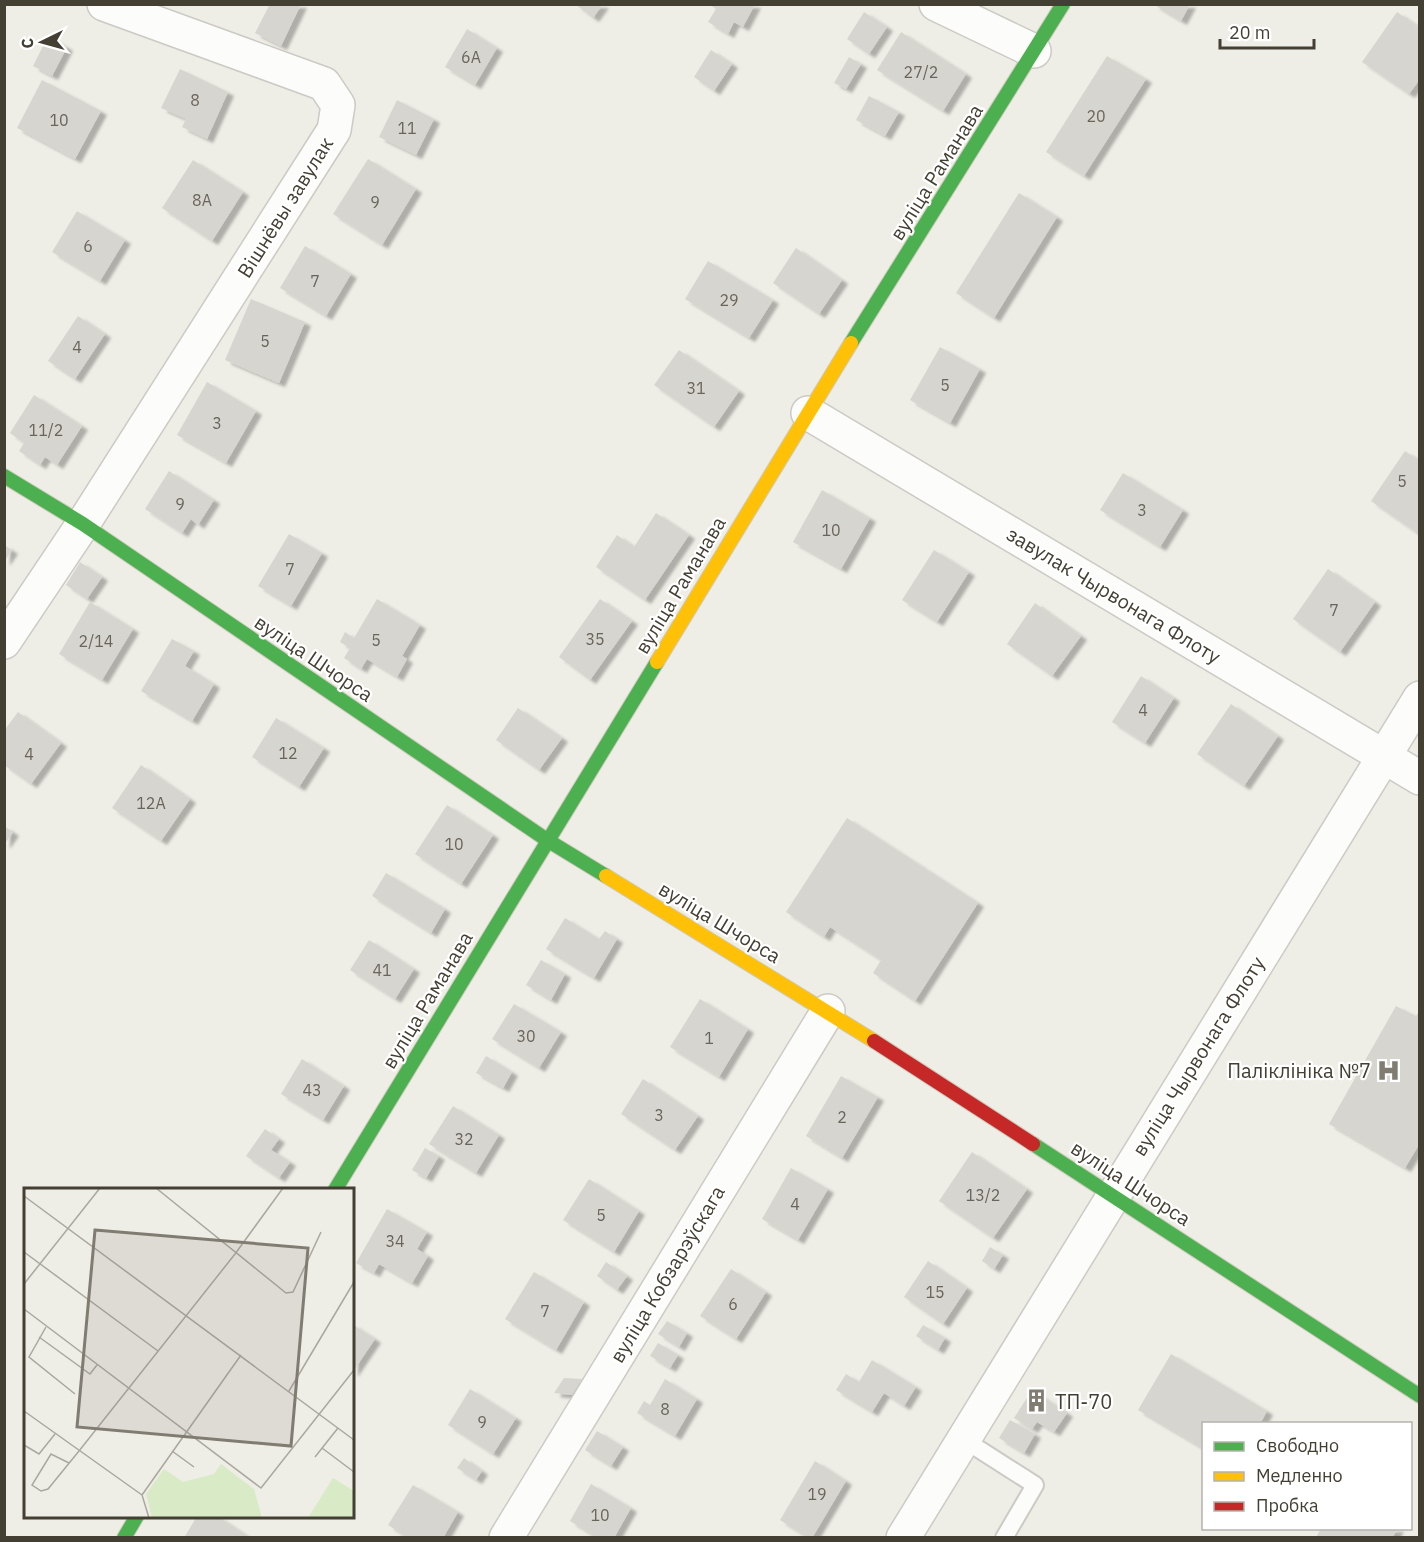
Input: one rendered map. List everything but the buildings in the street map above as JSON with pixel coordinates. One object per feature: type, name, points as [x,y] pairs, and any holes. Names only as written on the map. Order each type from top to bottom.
[{"type":"street","name":"Вішнёвы завулак","points":[[4,642],[83,524],[334,130],[338,105],[324,84],[104,4]]},
{"type":"street","points":[[936,4],[1034,51]]},
{"type":"street","name":"вуліца Раманава","points":[[336,1188],[808,413],[1063,4]]},
{"type":"street","name":"завулак Чырвонага Флоту","points":[[808,413],[1419,778]]},
{"type":"street","name":"вуліца Шчорса","points":[[4,477],[83,524],[547,840],[828,1011],[1113,1194],[1419,1396]]},
{"type":"street","name":"вуліца Чырвонага Флоту","points":[[903,1538],[1419,698]]},
{"type":"street","name":"вуліца Кобзарэўскага","points":[[506,1538],[828,1011]]},
{"type":"street","points":[[124,1538],[136,1518]]},
{"type":"lane","points":[[963,1439],[1035,1485],[1004,1538]]},
{"type":"traffic: fast","points":[[851,343],[1063,4]]},
{"type":"traffic: fast","points":[[4,476],[83,524],[547,840],[606,876]]},
{"type":"traffic: fast","points":[[336,1188],[657,662]]},
{"type":"traffic: fast","points":[[1033,1144],[1420,1396]]},
{"type":"traffic: fast","points":[[124,1538],[136,1518]]},
{"type":"traffic: slow","points":[[657,662],[851,343]]},
{"type":"traffic: slow","points":[[606,876],[874,1041]]},
{"type":"traffic: jam","points":[[874,1041],[1033,1144]]},
{"type":"place","name":"Паліклініка №7","points":[[1389,1070]]},
{"type":"place","name":"ТП-70","points":[[1037,1401]]}]
